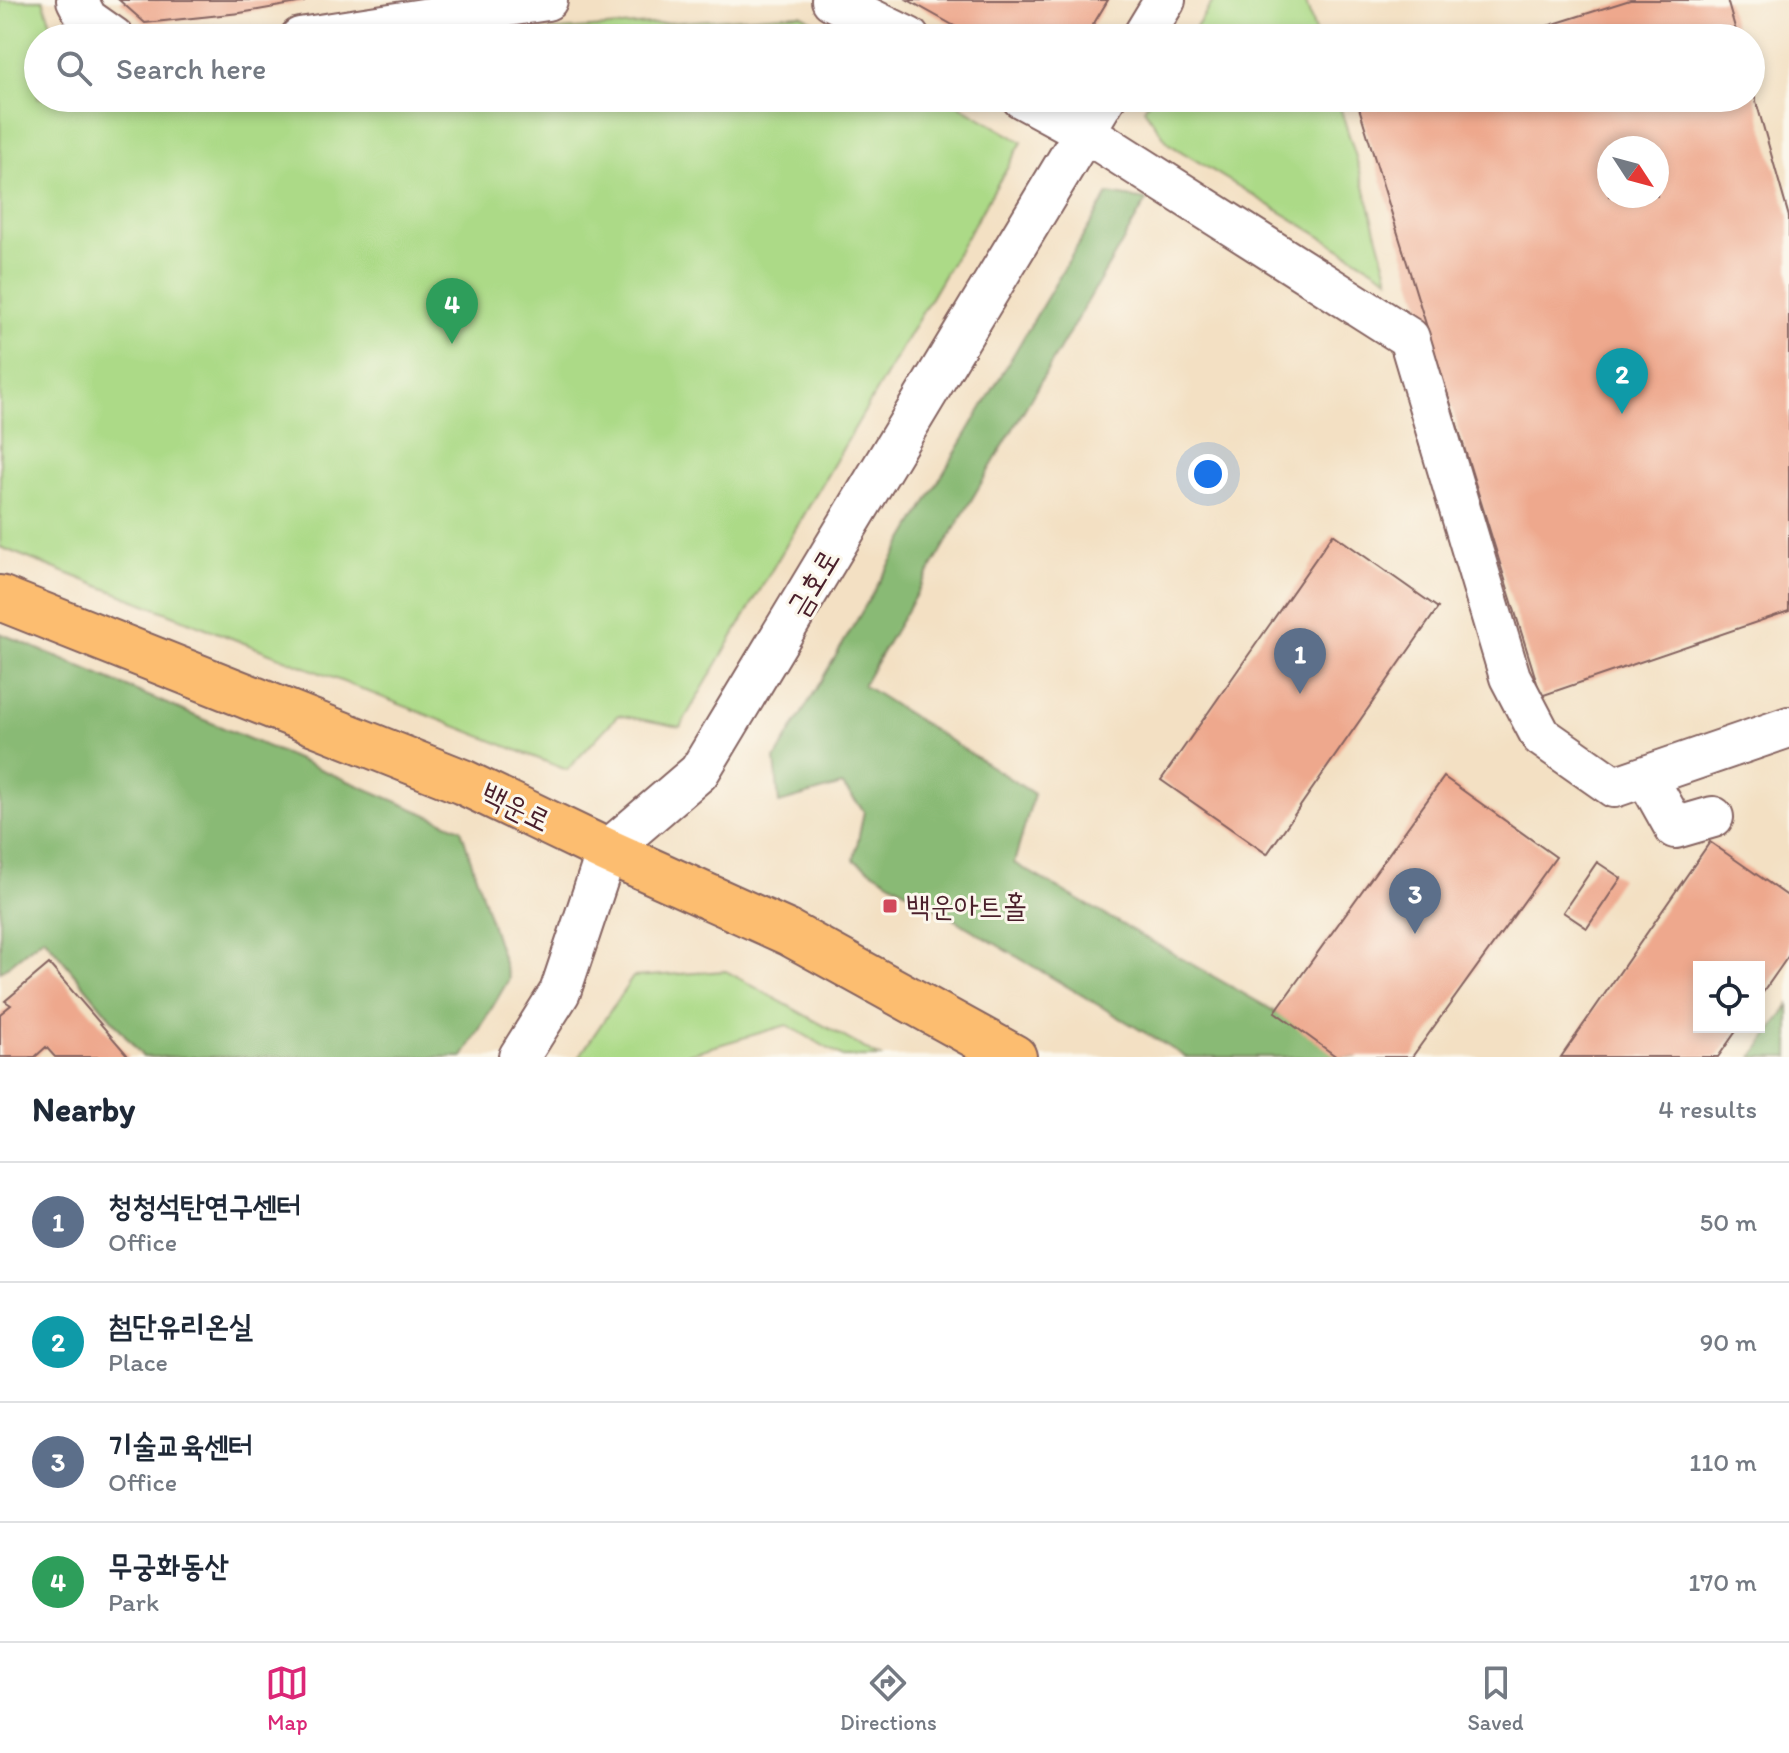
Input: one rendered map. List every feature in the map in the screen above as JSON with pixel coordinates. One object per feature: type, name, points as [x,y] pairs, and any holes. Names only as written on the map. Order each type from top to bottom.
[{"type":"main road","name":"백운로","points":[[0,598],[449,776],[789,933],[1014,1057]]},
{"type":"street","points":[[77,0],[87,19],[94,24]]},
{"type":"street","points":[[391,24],[547,0]]},
{"type":"street","points":[[832,0],[881,24]]},
{"type":"street","points":[[1150,24],[1165,0]]},
{"type":"street","points":[[1048,112],[1284,256],[1409,338],[1510,677],[1541,736],[1614,787],[1789,727]]},
{"type":"street","name":"금호로","points":[[607,851],[699,772],[1097,112]]},
{"type":"street","points":[[1646,776],[1675,828],[1713,817]]},
{"type":"street","points":[[519,1057],[560,992],[607,851]]},
{"type":"green space","points":[[0,0],[43,0],[51,24],[24,24],[24,112],[970,112],[1022,142],[680,727],[618,715],[567,770],[0,547]]},
{"type":"green space","points":[[1214,0],[1305,0],[1313,24],[1198,24]]},
{"type":"green space","points":[[801,14],[818,24],[652,24]]},
{"type":"green space","points":[[1146,112],[1342,112],[1389,278],[1169,144]]},
{"type":"green space","points":[[1108,194],[1147,200],[863,685],[1034,794],[1014,863],[1355,1057],[1186,1057],[854,860],[864,811],[842,785],[779,803],[775,759]]},
{"type":"green space","points":[[0,633],[461,829],[509,979],[463,1057],[143,1057],[44,937],[0,972]]},
{"type":"green space","points":[[726,971],[880,1057],[843,1057],[787,1025],[678,1057],[579,1057],[633,977]]},
{"type":"green space","points":[[1789,1005],[1789,1057],[1753,1057]]},
{"type":"building","points":[[119,0],[304,2],[240,13],[145,23]]},
{"type":"building","points":[[908,0],[1108,0],[1093,24],[951,24]]},
{"type":"building","points":[[1630,0],[1727,0],[1734,24],[1554,24]]},
{"type":"building","points":[[1360,112],[1759,112],[1789,217],[1789,611],[1541,696]]},
{"type":"building","points":[[1333,534],[1438,608],[1267,854],[1161,780]]},
{"type":"building","points":[[1444,777],[1556,857],[1412,1057],[1337,1057],[1275,1012]]},
{"type":"building","points":[[1710,842],[1789,897],[1789,955],[1765,989],[1765,961],[1693,961],[1693,1033],[1735,1033],[1718,1057],[1561,1057]]},
{"type":"building","points":[[1597,862],[1621,878],[1587,928],[1563,912]]},
{"type":"building","points":[[49,964],[129,1057],[55,1057],[46,1047],[35,1057],[0,1057],[0,1014],[11,1005],[5,1001]]},
{"type":"place","name":"무궁화동산","points":[[452,344]]},
{"type":"place","name":"첨단유리온실","points":[[1622,414]]},
{"type":"place","name":"청청석탄연구센터","points":[[1300,694]]},
{"type":"place","name":"백운아트홀","points":[[890,906]]},
{"type":"place","name":"기술교육센터","points":[[1415,934]]}]
